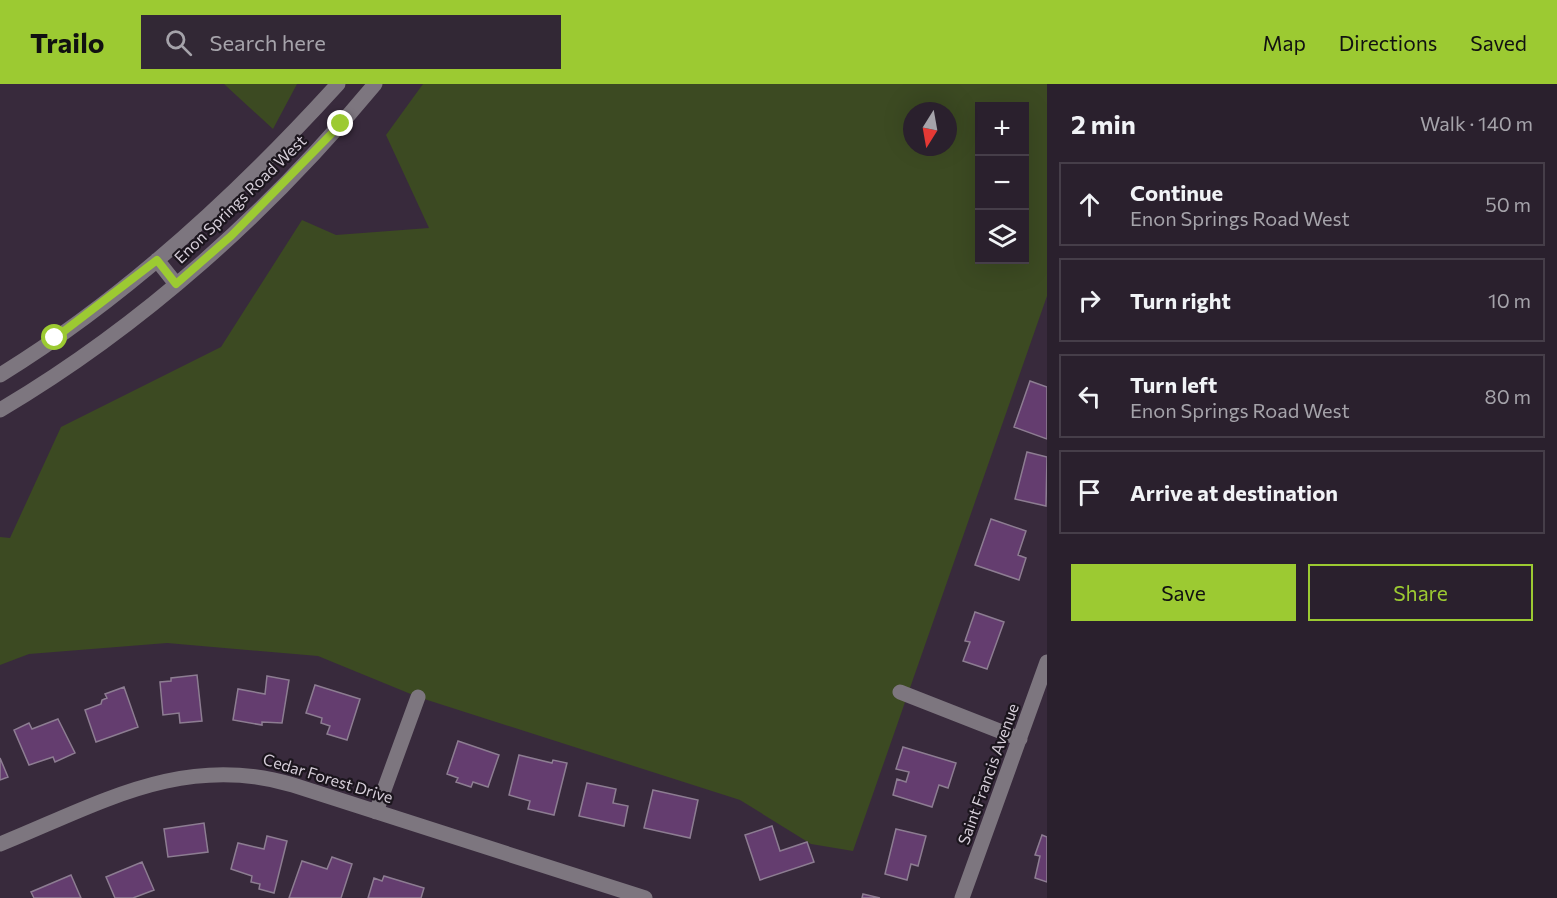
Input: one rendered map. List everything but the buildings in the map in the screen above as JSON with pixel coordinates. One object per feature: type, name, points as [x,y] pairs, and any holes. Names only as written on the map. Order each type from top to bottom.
[{"type":"street","name":"Enon Springs Road West","points":[[0,375],[55,338],[157,260],[230,196],[286,141],[338,84]]},
{"type":"street","name":"Enon Springs Road West","points":[[0,410],[84,354],[176,284],[231,236],[294,175],[375,84]]},
{"type":"street","points":[[157,260],[176,284]]},
{"type":"street","name":"Saint Francis Avenue","points":[[962,898],[1047,662]]},
{"type":"street","points":[[900,692],[1020,739]]},
{"type":"street","points":[[376,812],[418,697]]},
{"type":"street","name":"Cedar Forest Drive","points":[[0,844],[137,788],[180,777],[214,772],[248,773],[273,778],[645,898]]},
{"type":"green space","points":[[224,84],[297,84],[273,129]]},
{"type":"green space","points":[[423,84],[1047,84],[1047,296],[853,851],[811,844],[740,800],[418,697],[318,656],[167,643],[29,654],[0,665],[0,537],[10,538],[61,427],[221,347],[302,220],[336,235],[429,228],[386,135]]},
{"type":"route","points":[[55,338],[157,260],[176,284],[231,236],[294,175],[341,124]]}]
